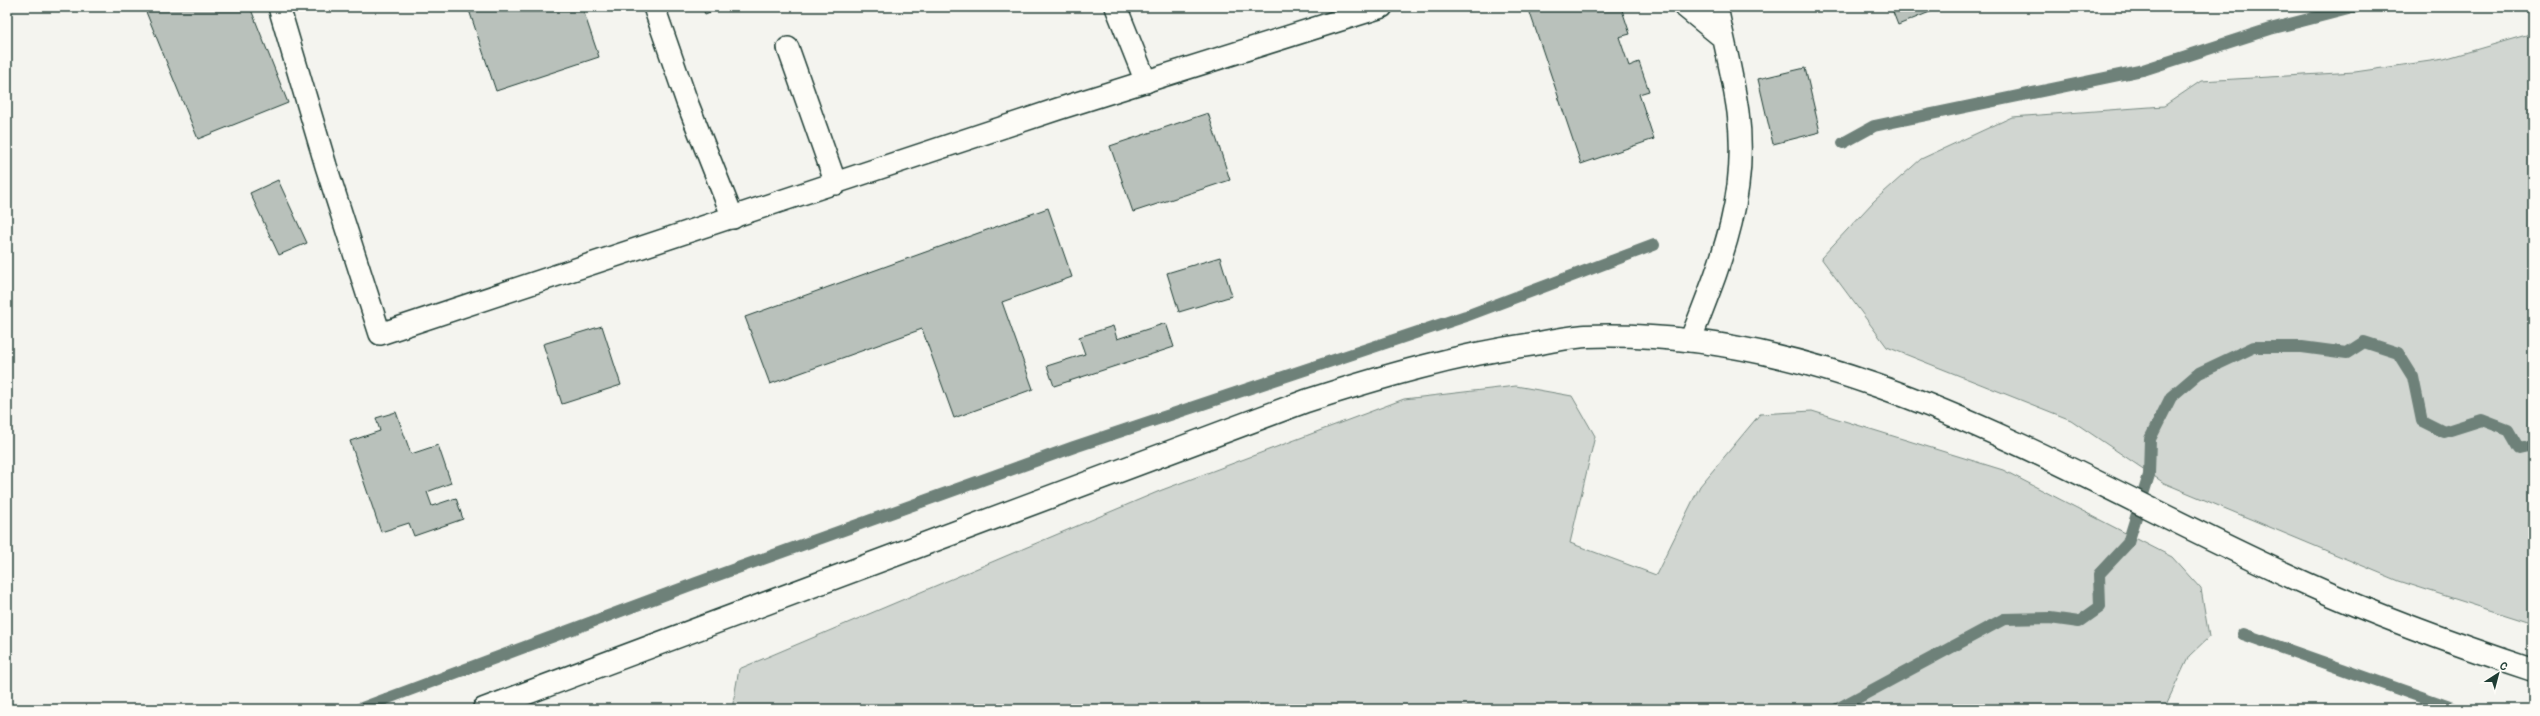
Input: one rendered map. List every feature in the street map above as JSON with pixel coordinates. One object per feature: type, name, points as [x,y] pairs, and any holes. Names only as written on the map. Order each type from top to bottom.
[{"type":"street","points":[[484,709],[1299,404],[1401,371],[1496,349],[1583,336],[1634,337],[1690,341],[1762,353],[1828,368],[1934,406],[2056,462],[2308,585],[2426,632],[2533,670]]},
{"type":"lane","points":[[279,7],[326,166],[380,334],[1146,82],[1382,7]]},
{"type":"lane","points":[[654,7],[687,102],[734,218]]},
{"type":"lane","points":[[1116,7],[1146,82]]},
{"type":"lane","points":[[1684,7],[1723,38]]},
{"type":"lane","points":[[1690,341],[1726,248],[1735,209],[1740,165],[1738,112],[1717,7]]},
{"type":"lane","points":[[788,48],[836,184]]},
{"type":"shaded area","points":[[2533,33],[2533,624],[2399,581],[2164,483],[2071,420],[1887,347],[1821,258],[1874,201],[1921,159],[2012,117],[2164,106],[2201,81],[2355,72],[2444,59]]},
{"type":"shaded area","points":[[1516,386],[1572,396],[1595,436],[1570,543],[1656,575],[1700,486],[1760,414],[1812,411],[2003,470],[2172,557],[2201,589],[2209,637],[2189,656],[2164,709],[732,709],[739,669],[1162,490],[1404,399]]},
{"type":"building","points":[[144,7],[250,7],[288,103],[198,139]]},
{"type":"building","points":[[468,7],[582,7],[599,57],[496,91]]},
{"type":"building","points":[[702,7],[723,7],[705,14]]},
{"type":"building","points":[[1528,7],[1621,7],[1630,34],[1619,37],[1629,66],[1639,62],[1649,91],[1639,94],[1654,139],[1581,164]]},
{"type":"building","points":[[1891,7],[1942,7],[1898,25]]},
{"type":"building","points":[[1805,68],[1820,132],[1773,144],[1758,79]]},
{"type":"building","points":[[1208,113],[1230,180],[1133,212],[1110,146]]},
{"type":"building","points":[[278,180],[307,243],[279,255],[250,193]]},
{"type":"building","points":[[1048,208],[1072,277],[1002,302],[1033,389],[954,418],[922,329],[770,384],[745,317]]},
{"type":"building","points":[[1220,257],[1232,296],[1179,312],[1167,273]]},
{"type":"building","points":[[1166,323],[1174,347],[1054,386],[1047,366],[1085,354],[1079,337],[1113,326],[1117,339]]},
{"type":"building","points":[[602,326],[621,385],[562,404],[543,344]]},
{"type":"building","points":[[396,412],[411,454],[438,445],[451,483],[427,492],[432,506],[456,498],[463,519],[414,536],[409,523],[381,532],[350,441],[380,431],[376,418]]},
{"type":"waterway","points":[[1843,143],[1874,126],[2143,70],[2270,29],[2356,7]]},
{"type":"waterway","points":[[359,709],[696,583],[1074,447],[1466,316],[1654,245]]},
{"type":"waterway","points":[[1837,709],[2004,619],[2050,618],[2079,622],[2100,607],[2099,574],[2128,543],[2149,475],[2150,439],[2171,397],[2199,373],[2254,347],[2302,347],[2347,353],[2364,342],[2398,353],[2413,377],[2422,421],[2444,432],[2482,420],[2508,430],[2519,449],[2533,446]]},
{"type":"waterway","points":[[2243,634],[2455,709]]}]
